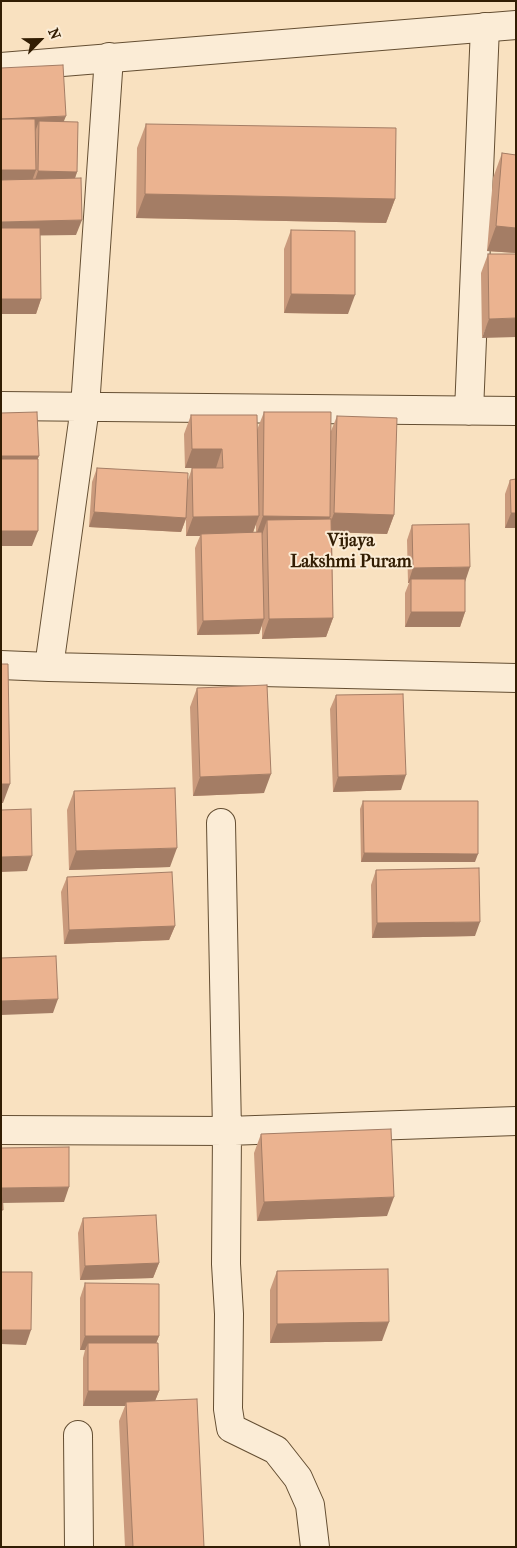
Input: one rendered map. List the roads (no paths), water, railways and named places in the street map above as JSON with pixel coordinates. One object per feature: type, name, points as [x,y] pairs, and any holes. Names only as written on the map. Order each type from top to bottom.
[{"type":"street","points":[[1,67],[516,25]]},
{"type":"street","points":[[468,411],[485,27]]},
{"type":"street","points":[[50,667],[85,407],[109,58]]},
{"type":"street","points":[[1,406],[516,411]]},
{"type":"street","points":[[1,665],[516,678]]},
{"type":"street","points":[[221,823],[227,1131],[228,1409],[231,1428],[276,1450],[298,1478],[310,1505],[315,1547]]},
{"type":"street","points":[[1,1130],[227,1131],[516,1121]]},
{"type":"street","points":[[78,1435],[79,1547]]},
{"type":"district","name":"Vijaya Lakshmi Puram","points":[[351,552]]}]
